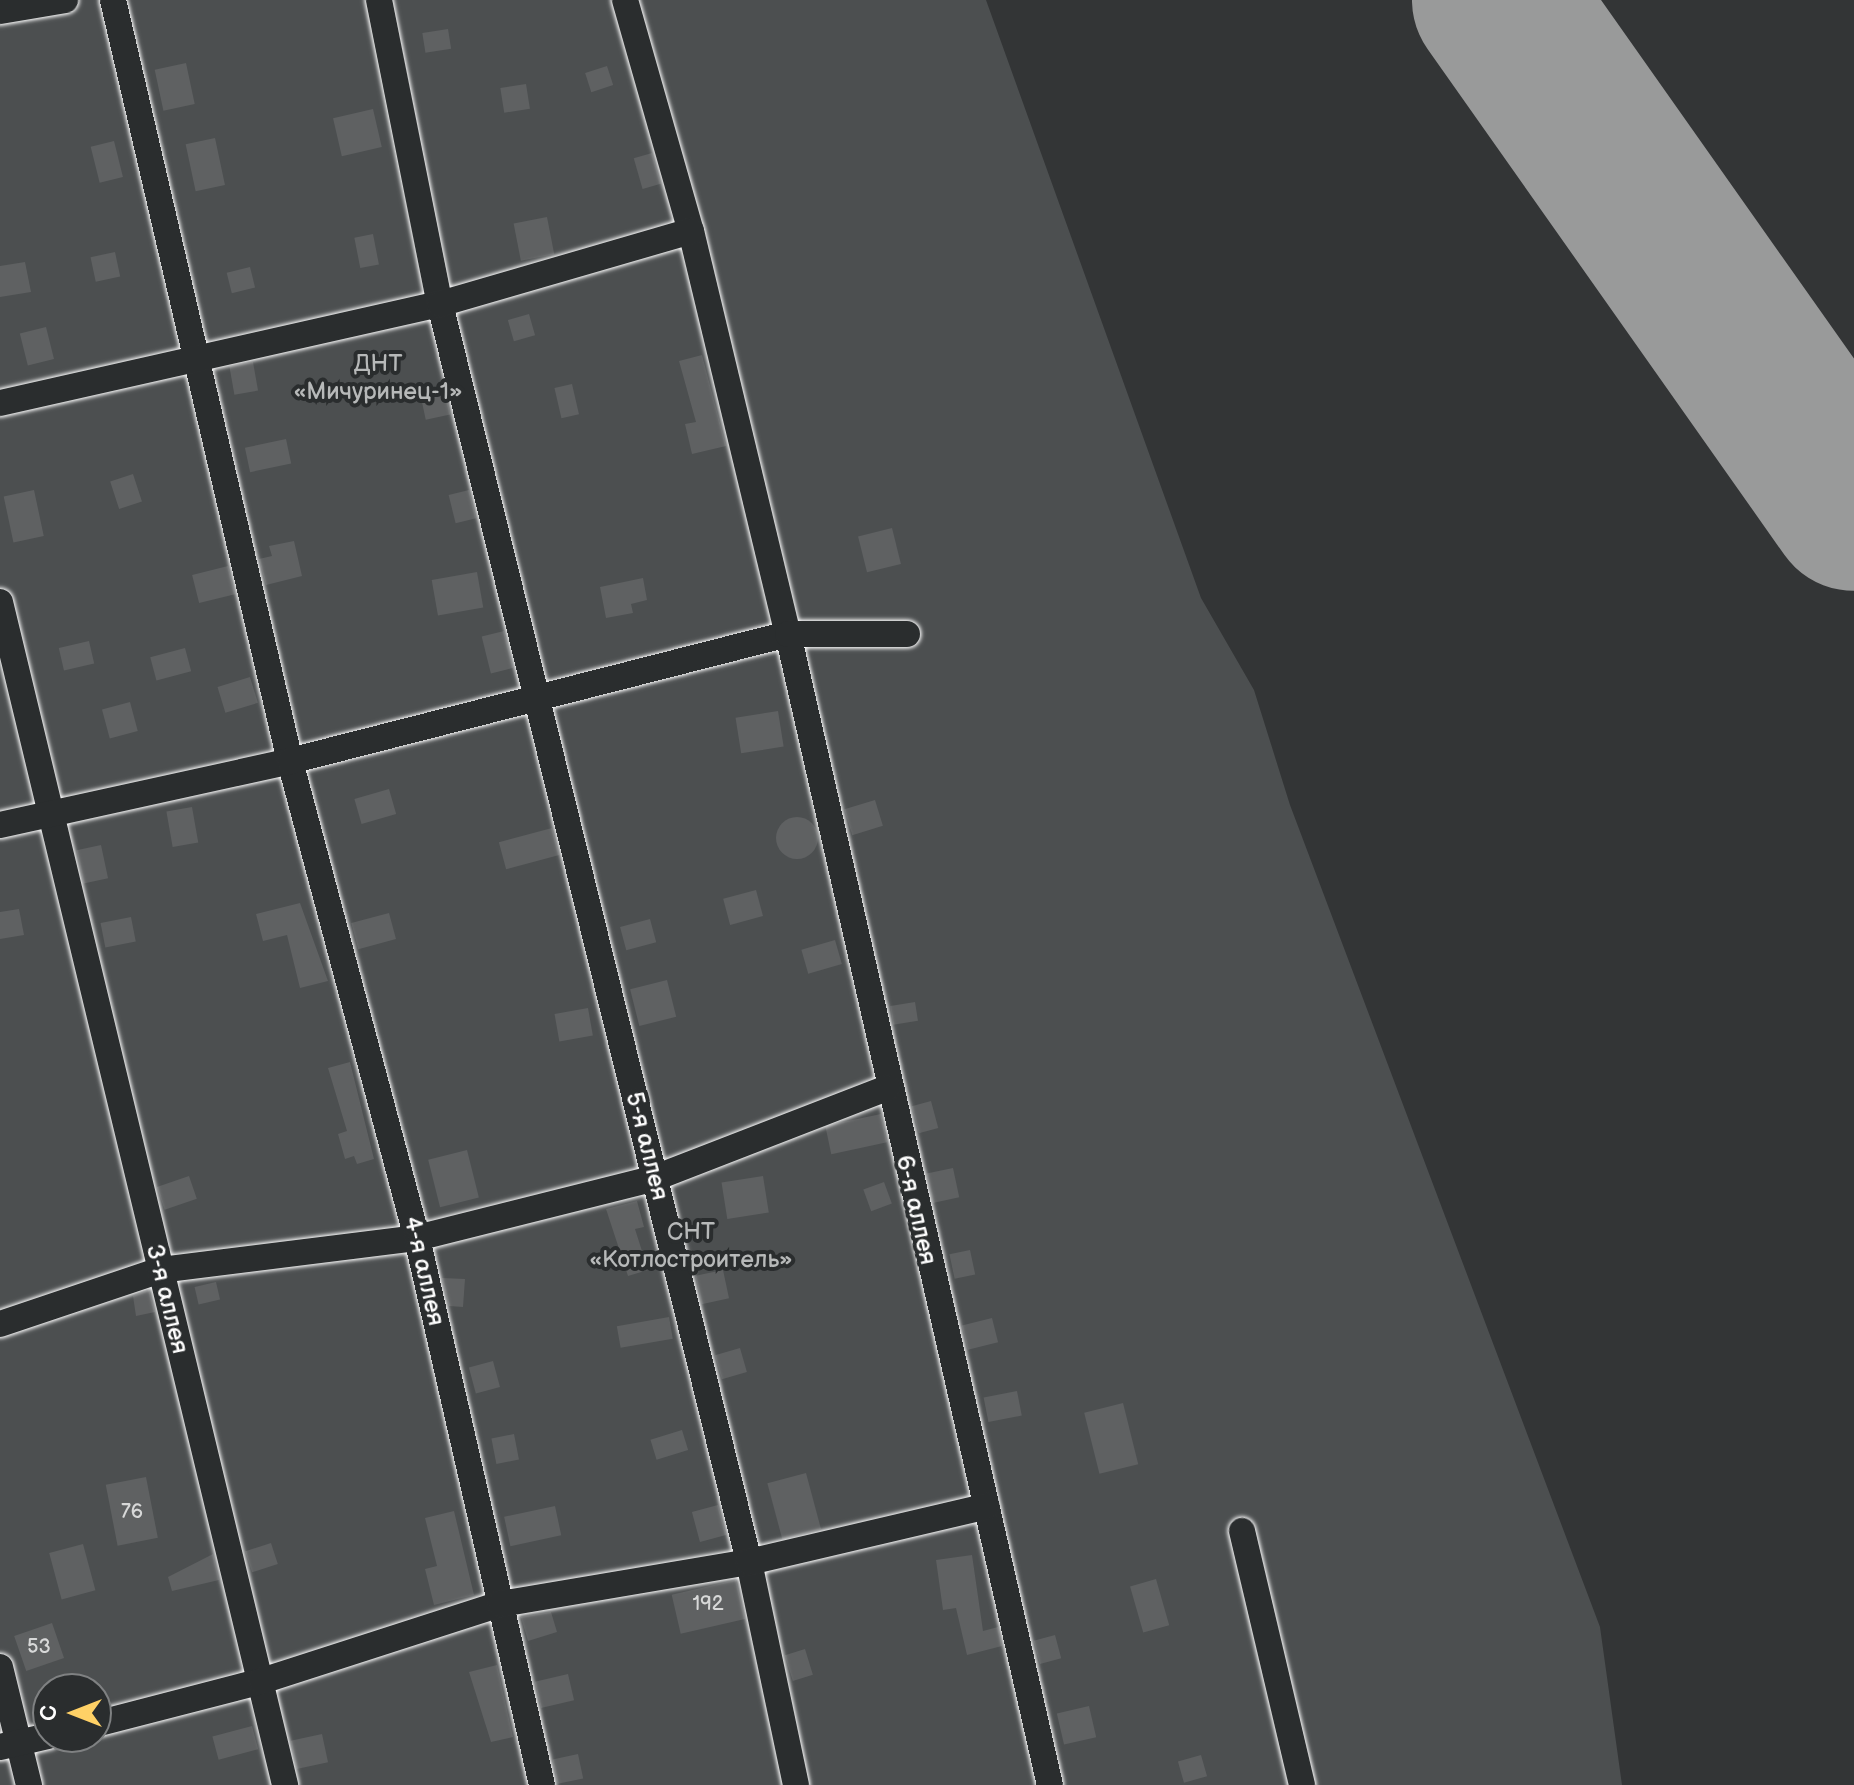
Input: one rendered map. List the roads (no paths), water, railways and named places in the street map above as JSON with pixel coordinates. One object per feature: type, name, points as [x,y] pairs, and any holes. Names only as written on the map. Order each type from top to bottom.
[{"type":"street","points":[[0,11],[65,0]]},
{"type":"street","name":"4-я аллея","points":[[113,0],[290,761],[417,1238],[542,1785]]},
{"type":"street","name":"5-я аллея","points":[[379,0],[440,304],[749,1562],[796,1785]]},
{"type":"street","name":"6-я аллея","points":[[625,0],[691,231],[788,634],[887,1088],[1050,1785]]},
{"type":"street","points":[[0,403],[440,304],[691,231]]},
{"type":"street","name":"3-я аллея","points":[[0,602],[55,811],[160,1270],[285,1785]]},
{"type":"street","points":[[0,825],[290,761],[537,694],[788,634],[907,634]]},
{"type":"street","points":[[0,1324],[160,1270],[417,1238],[655,1178],[887,1088]]},
{"type":"street","points":[[112,1720],[262,1681],[501,1604],[749,1562],[987,1506]]},
{"type":"street","points":[[1242,1531],[1302,1785]]},
{"type":"street","points":[[0,1667],[10,1745],[29,1785]]},
{"type":"street","points":[[10,1745],[32,1740]]},
{"type":"park label","name":"ДНТ «Мичуринец-1»","points":[[378,378]]},
{"type":"park label","name":"СНТ «Котлостроитель»","points":[[691,1246]]}]
